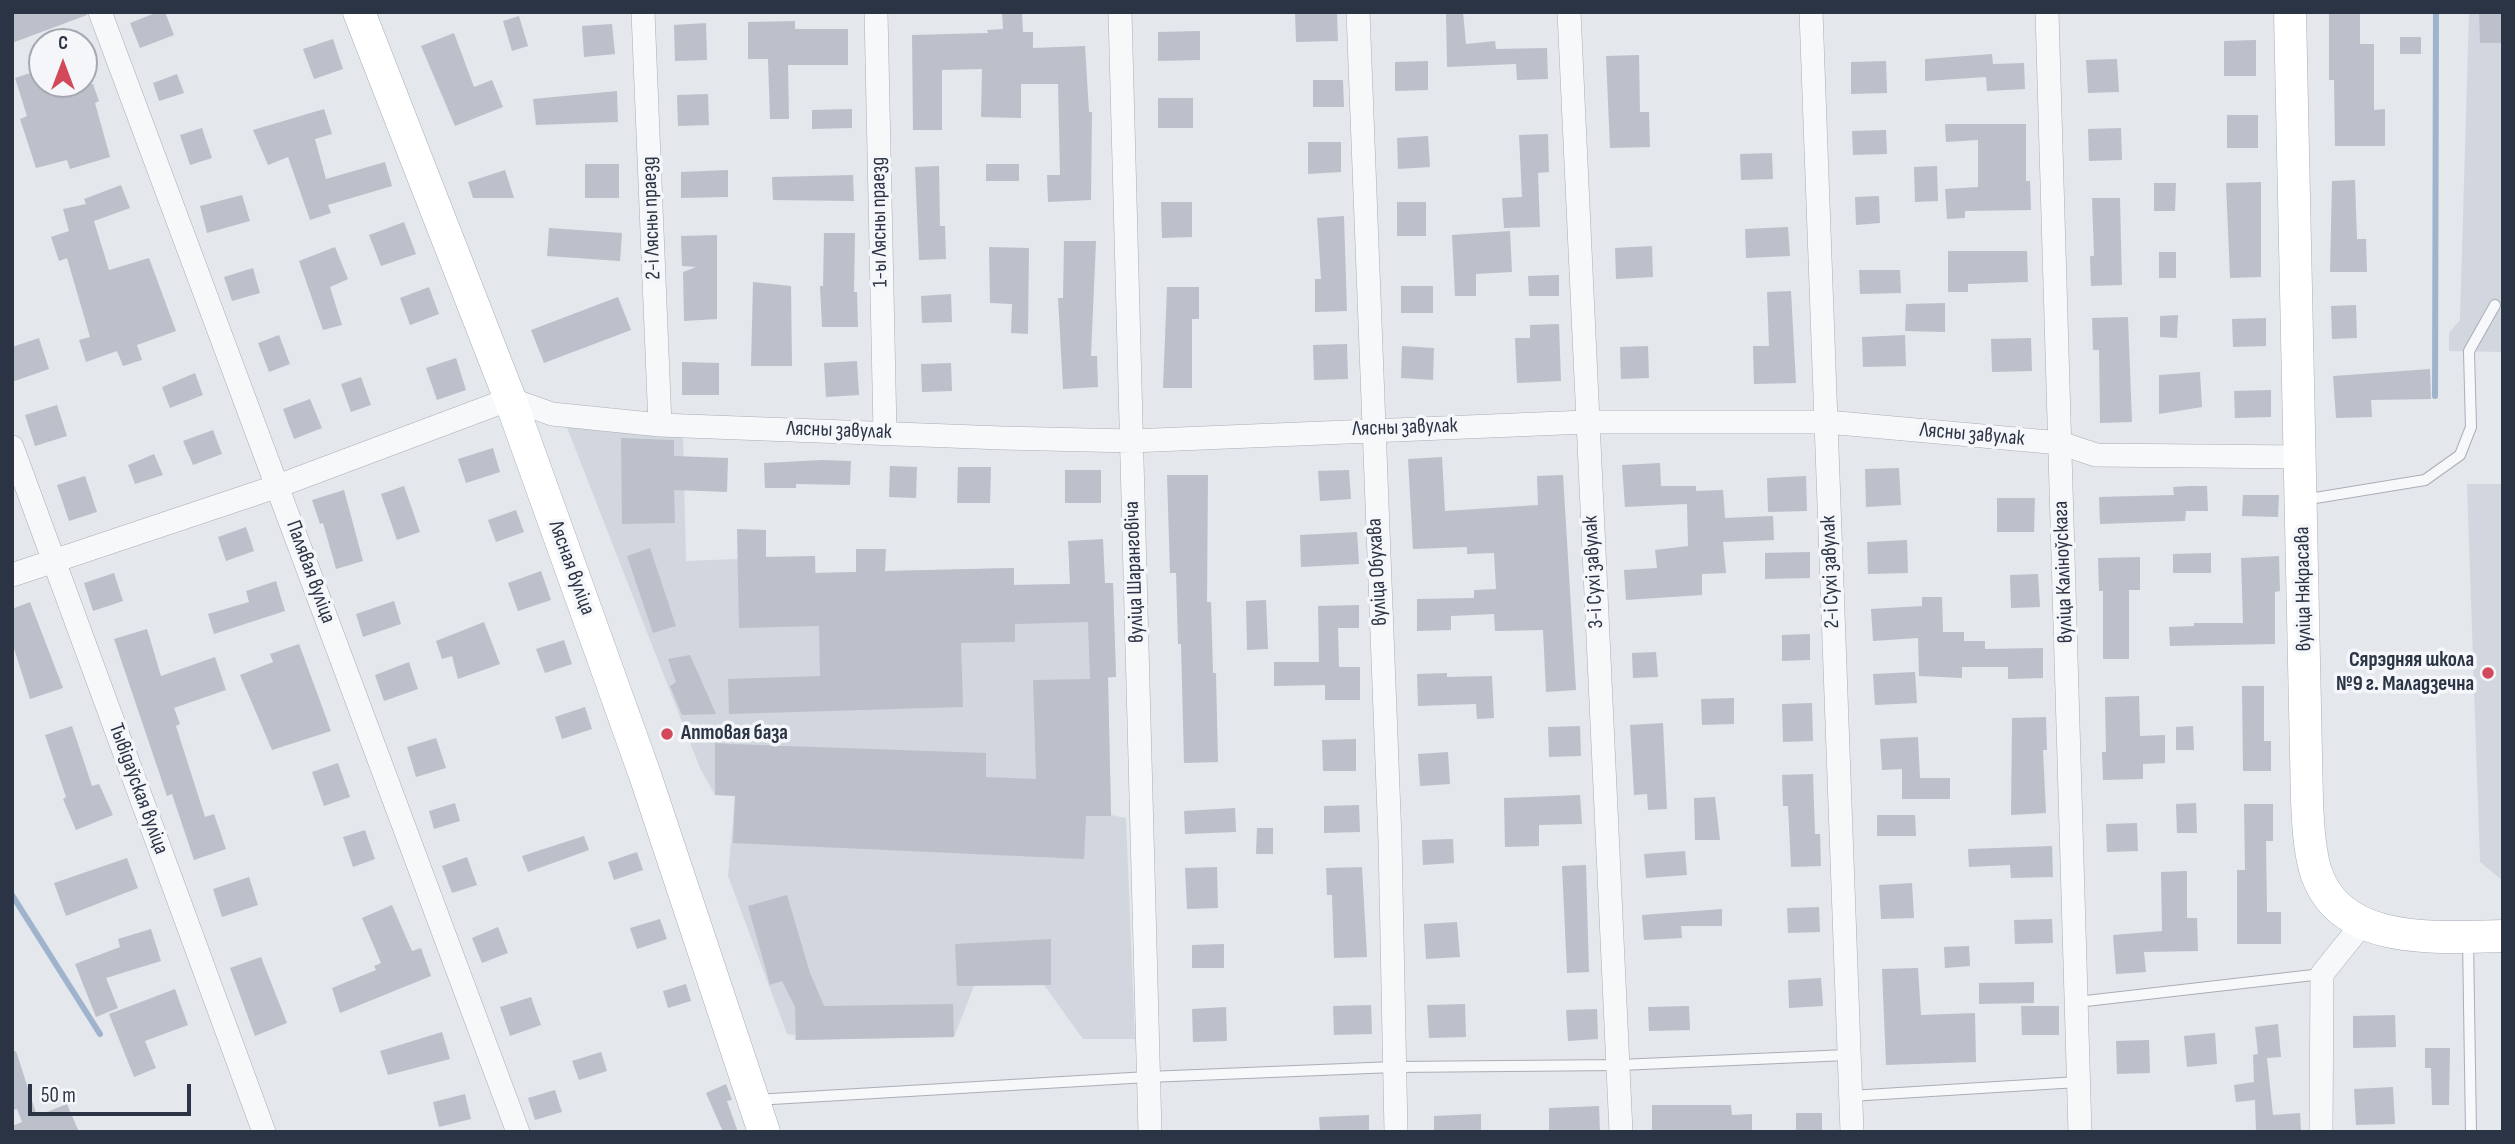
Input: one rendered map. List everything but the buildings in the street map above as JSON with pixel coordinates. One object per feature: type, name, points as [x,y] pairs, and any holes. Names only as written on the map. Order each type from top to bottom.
[{"type":"main road","name":"Лясная вуліца","points":[[359,12],[510,399],[645,775],[764,1132]]},
{"type":"main road","name":"вуліца Някрасава","points":[[2290,12],[2309,838],[2321,883],[2339,908],[2362,923]]},
{"type":"main road","points":[[2362,923],[2417,937],[2503,936]]},
{"type":"street","name":"Палявая вуліца","points":[[100,12],[517,1132]]},
{"type":"street","name":"2-і Лясны праезд","points":[[643,12],[660,425]]},
{"type":"street","name":"1-ы Лясны праезд","points":[[876,12],[885,432]]},
{"type":"street","name":"вуліца Шаранговіча","points":[[1120,12],[1150,1132]]},
{"type":"street","name":"вуліца Обухава","points":[[1358,12],[1372,429],[1390,840],[1396,1132]]},
{"type":"street","name":"3-і Сухі завулак","points":[[1569,12],[1586,422],[1620,1065],[1621,1132]]},
{"type":"street","name":"2-і Сухі завулак","points":[[1811,12],[1827,422],[1846,1055],[1852,1132]]},
{"type":"street","name":"вуліца Каліноўскага","points":[[2048,12],[2080,1132]]},
{"type":"street","points":[[12,575],[278,486],[510,399]]},
{"type":"street","name":"Лясны завулак","points":[[510,399],[552,414],[660,425],[1131,441],[1586,422],[1827,422],[2060,443],[2096,456],[2301,457]]},
{"type":"street","name":"Тывідаўская вуліца","points":[[12,447],[264,1132]]},
{"type":"street","points":[[2320,1132],[2322,974],[2362,923]]},
{"type":"lane","points":[[2302,500],[2425,481],[2460,455],[2471,427],[2469,351],[2495,304]]},
{"type":"lane","points":[[2468,936],[2471,1132]]},
{"type":"lane","points":[[2077,1002],[2322,974]]},
{"type":"lane","points":[[753,1100],[1148,1077],[1394,1067],[1620,1065],[1846,1055]]},
{"type":"lane","points":[[1850,1096],[2078,1082]]},
{"type":"shaded area","points":[[2469,12],[2503,12],[2503,352],[2449,351],[2449,333],[2460,320]]},
{"type":"shaded area","points":[[566,425],[683,434],[686,561],[815,556],[816,573],[1014,568],[1014,585],[1113,583],[1116,677],[1108,678],[1111,815],[1126,818],[1135,1039],[1083,1039],[1044,985],[974,986],[954,1037],[795,1040],[795,1035],[787,1034],[728,876],[735,796],[715,795],[700,768]]},
{"type":"shaded area","name":"Сярэдняя школа №9 г. Маладзечна","points":[[2467,484],[2503,484],[2503,881],[2480,862]]},
{"type":"waterway","points":[[2435,396],[2436,12]]},
{"type":"waterway","points":[[12,895],[100,1034]]},
{"type":"place","name":"Сярэдняя школа №9 г. Маладзечна","points":[[2488,673]]},
{"type":"place","name":"Аптовая база","points":[[667,734]]}]
